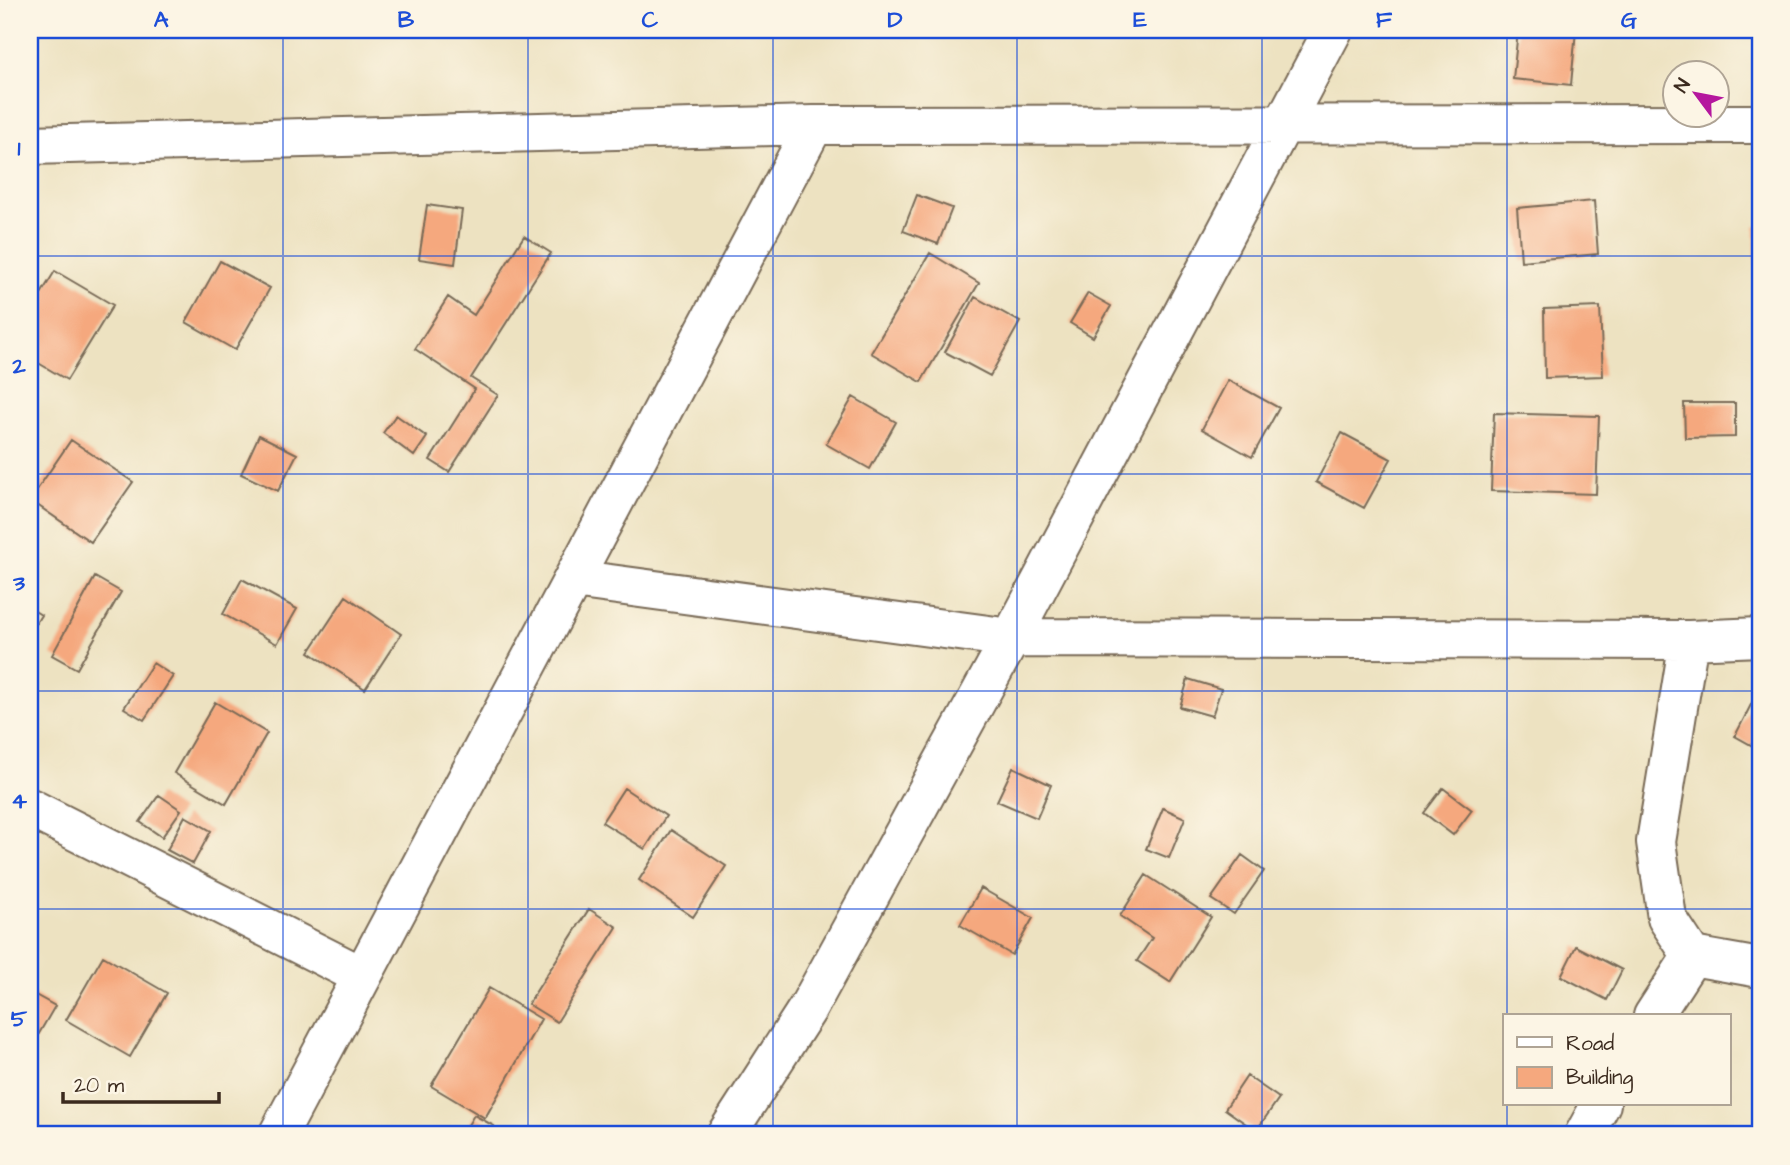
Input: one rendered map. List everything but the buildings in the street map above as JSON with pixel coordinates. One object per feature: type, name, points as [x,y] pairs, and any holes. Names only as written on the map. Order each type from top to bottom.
[{"type":"street","points":[[726,1135],[808,1008],[1011,638],[1333,30]]},
{"type":"street","points":[[30,145],[814,125],[1285,122],[1760,124]]},
{"type":"street","points":[[278,1135],[814,125]]},
{"type":"street","points":[[573,579],[1011,638],[1689,640],[1760,637]]},
{"type":"street","points":[[1689,640],[1656,842],[1667,918],[1692,956],[1760,968]]},
{"type":"street","points":[[30,808],[362,976]]},
{"type":"street","points":[[1654,1014],[1692,956]]},
{"type":"street","points":[[1584,1135],[1600,1106]]}]
